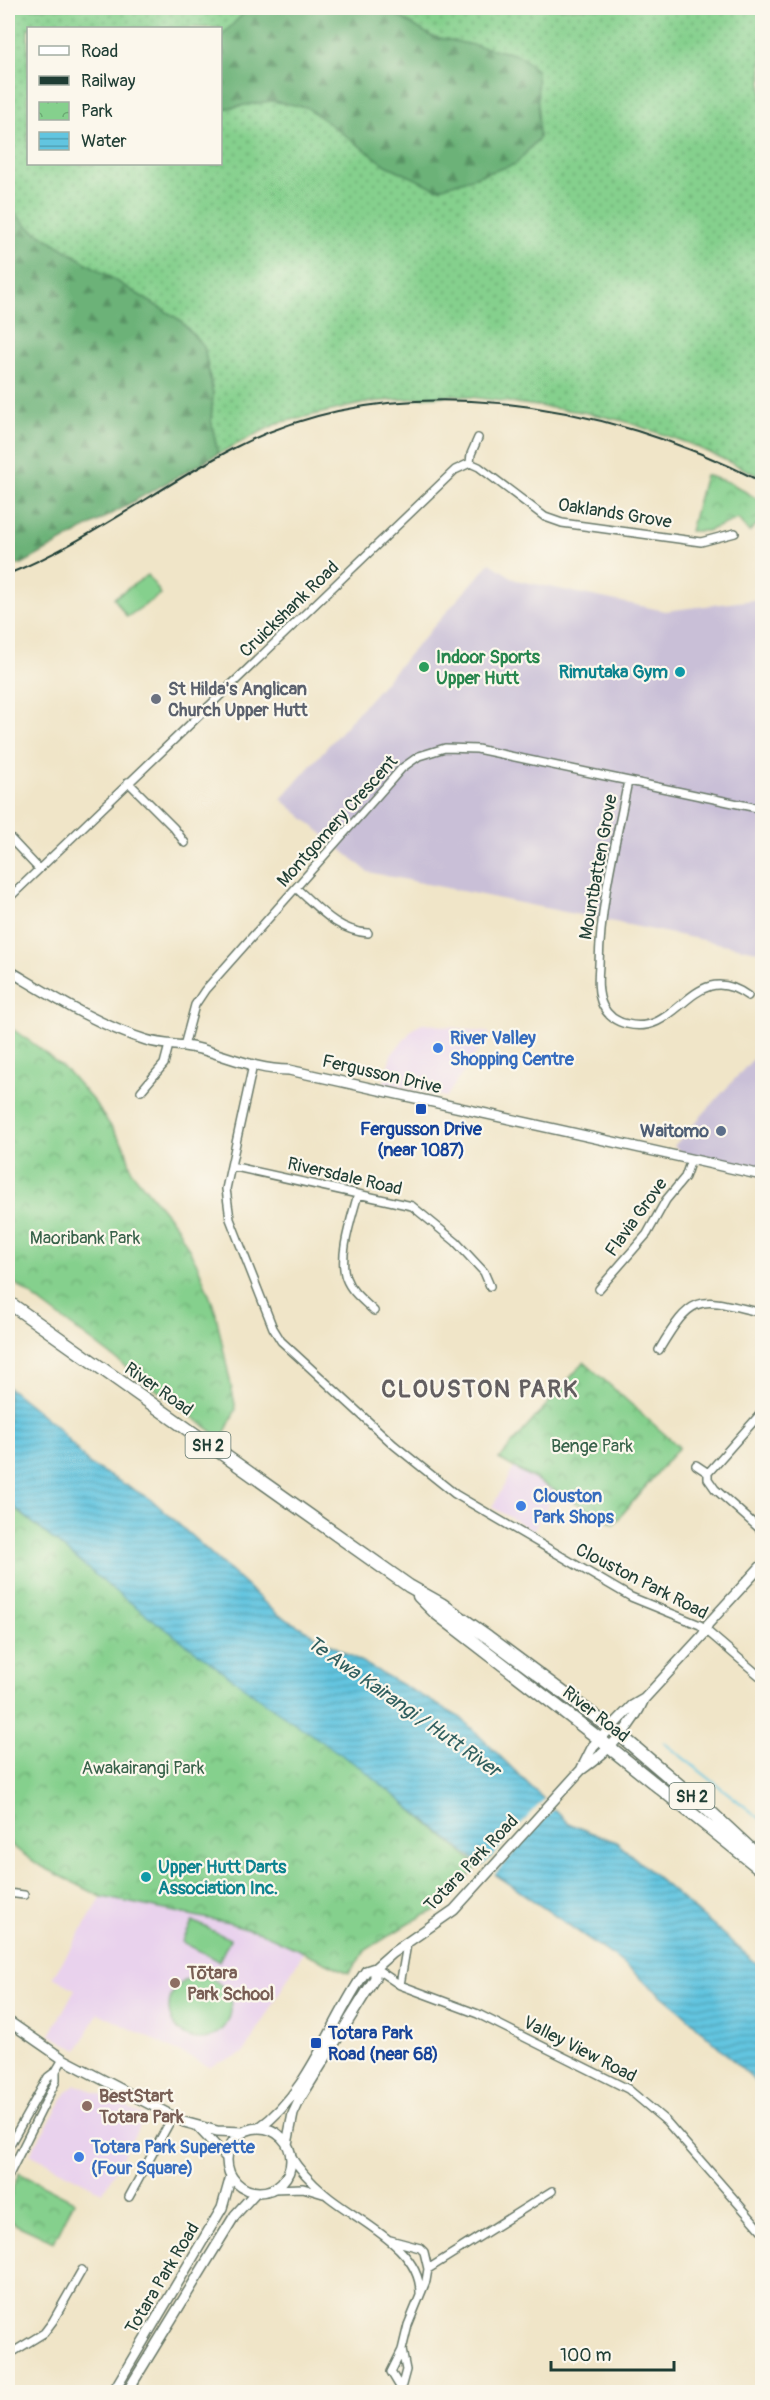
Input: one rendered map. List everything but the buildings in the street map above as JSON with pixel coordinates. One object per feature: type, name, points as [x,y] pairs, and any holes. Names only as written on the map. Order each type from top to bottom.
[{"type":"highway","name":"River Road","points":[[8,1302],[409,1586],[441,1604],[560,1689],[706,1808],[762,1860]]},
{"type":"highway","name":"River Road","points":[[409,1586],[435,1612],[605,1743],[762,1870]]},
{"type":"street","points":[[470,463],[478,438]]},
{"type":"street","name":"Oaklands Grove","points":[[470,463],[479,467],[545,517],[562,523],[701,542],[735,533]]},
{"type":"street","name":"Cruickshank Road","points":[[8,899],[455,470],[470,463]]},
{"type":"street","name":"Montgomery Crescent","points":[[184,1046],[195,1005],[205,990],[297,889],[391,778],[419,756],[446,748],[477,749],[762,808]]},
{"type":"street","name":"Mountbatten Grove","points":[[628,781],[601,920],[598,980],[603,1007],[614,1020],[635,1027],[646,1026],[666,1018],[696,991],[706,987],[716,985],[737,988],[748,996]]},
{"type":"street","points":[[128,782],[174,828],[185,843]]},
{"type":"street","points":[[8,836],[39,869]]},
{"type":"street","points":[[297,889],[337,924],[358,932],[368,933]]},
{"type":"street","name":"Fergusson Drive","points":[[8,970],[84,1014],[144,1040],[169,1046],[184,1046],[253,1065],[299,1073],[762,1175]]},
{"type":"street","points":[[141,1091],[164,1064],[169,1046]]},
{"type":"street","name":"Clouston Park Road","points":[[253,1065],[226,1196],[230,1219],[273,1328],[288,1348],[407,1456],[466,1501],[631,1597],[700,1625],[762,1678]]},
{"type":"street","name":"Flavia Grove","points":[[599,1289],[647,1234],[661,1207],[687,1174],[691,1160]]},
{"type":"street","name":"Riversdale Road","points":[[231,1166],[412,1206],[456,1242],[484,1272],[490,1286]]},
{"type":"street","points":[[358,1194],[344,1253],[344,1270],[352,1288],[374,1311]]},
{"type":"street","points":[[659,1350],[682,1315],[703,1302],[714,1302],[762,1313]]},
{"type":"street","points":[[762,1412],[708,1473],[708,1479],[715,1489],[762,1531]]},
{"type":"street","points":[[696,1465],[708,1473]]},
{"type":"street","name":"Totara Park Road","points":[[259,2128],[292,2097],[366,1971],[375,1968],[454,1910],[581,1770],[590,1751],[605,1743],[638,1712],[644,1699],[762,1565]]},
{"type":"street","points":[[8,1893],[24,1895]]},
{"type":"street","points":[[400,1984],[407,1944]]},
{"type":"street","points":[[287,2144],[293,2114],[300,2099],[375,1978],[375,1968]]},
{"type":"street","name":"Valley View Road","points":[[375,1968],[400,1984],[478,2014],[628,2089],[666,2121],[762,2231]]},
{"type":"street","points":[[8,2020],[63,2059],[198,2127],[217,2131],[243,2132],[259,2128],[275,2132],[287,2144],[291,2156],[304,2175],[325,2194],[390,2240],[418,2276],[420,2294]]},
{"type":"street","points":[[8,2148],[48,2077],[56,2071],[63,2059]]},
{"type":"street","points":[[8,2177],[56,2080],[56,2071]]},
{"type":"street","points":[[129,2197],[173,2116]]},
{"type":"street","points":[[198,2127],[227,2158],[231,2176],[242,2187],[256,2192],[303,2188],[325,2194]]},
{"type":"street","points":[[227,2158],[232,2143],[243,2132]]},
{"type":"street","points":[[273,2189],[288,2175],[291,2156]]},
{"type":"street","name":"Totara Park Road","points":[[113,2392],[222,2208],[231,2176]]},
{"type":"street","points":[[428,2269],[552,2191]]},
{"type":"street","name":"Totara Park Road","points":[[127,2392],[235,2215],[256,2192]]},
{"type":"street","points":[[390,2240],[420,2248],[424,2252],[428,2269],[426,2281],[408,2325],[402,2350],[391,2372],[400,2390]]},
{"type":"street","points":[[8,2355],[44,2332],[82,2270]]},
{"type":"street","points":[[400,2390],[406,2370],[402,2350]]},
{"type":"shaded area","points":[[490,563],[516,580],[665,611],[762,599],[762,952],[368,872],[281,799]]},
{"type":"shaded area","points":[[422,1023],[490,1033],[446,1097],[384,1083],[391,1055],[413,1029]]},
{"type":"shaded area","points":[[762,1049],[762,1175],[691,1160],[674,1146]]},
{"type":"shaded area","points":[[514,1468],[556,1491],[533,1531],[492,1507]]},
{"type":"shaded area","name":"Tōtara Park School","points":[[102,1897],[229,1923],[260,1932],[304,1951],[245,2051],[237,2057],[210,2067],[98,2013],[78,2050],[50,2035],[75,1989],[53,1977]]},
{"type":"shaded area","points":[[75,2085],[85,2087],[145,2116],[103,2192],[30,2154],[67,2092]]},
{"type":"green space","points":[[8,8],[762,8],[762,477],[690,444],[624,421],[582,412],[456,395],[370,402],[278,423],[218,454],[211,420],[213,394],[204,347],[180,320],[28,227],[8,205]]},
{"type":"green space","points":[[249,8],[385,8],[431,36],[519,55],[537,71],[539,138],[516,164],[437,189],[386,165],[306,107],[271,101],[222,109],[222,35]]},
{"type":"green space","points":[[8,205],[28,227],[180,320],[204,347],[213,394],[211,420],[218,454],[22,564],[8,567]]},
{"type":"green space","points":[[705,475],[731,483],[762,502],[762,520],[749,532],[738,519],[707,531],[690,531]]},
{"type":"green space","points":[[148,575],[161,594],[127,617],[114,598]]},
{"type":"green space","name":"Maoribank Park","points":[[8,1026],[69,1073],[95,1103],[125,1147],[132,1172],[177,1227],[198,1266],[215,1310],[236,1409],[222,1439],[8,1278]]},
{"type":"green space","name":"Benge Park","points":[[584,1362],[679,1447],[614,1524],[499,1459]]},
{"type":"green space","name":"Awakairangi Park","points":[[8,1503],[128,1600],[235,1671],[346,1754],[478,1866],[440,1908],[413,1921],[366,1950],[349,1973],[260,1932],[229,1923],[102,1897],[39,1865],[8,1843]]},
{"type":"green space","points":[[193,1921],[230,1939],[219,1961],[182,1942]]},
{"type":"green space","points":[[194,1977],[206,1977],[222,1986],[229,1996],[231,2008],[229,2020],[222,2030],[206,2039],[194,2039],[183,2034],[174,2025],[169,2014],[169,2002],[174,1991],[183,1982]]},
{"type":"green space","points":[[19,2173],[74,2201],[54,2242],[8,2221],[8,2199]]},
{"type":"water","name":"Te Awa Kairangi / Hutt River","points":[[8,1387],[57,1427],[89,1464],[152,1500],[277,1614],[461,1718],[569,1824],[616,1842],[762,1968],[762,2088],[683,2013],[616,1958],[469,1856],[361,1768],[268,1705],[116,1592],[8,1502]]},
{"type":"pier","points":[[546,1797],[556,1806],[493,1876],[481,1868]]},
{"type":"waterway","points":[[663,1742],[762,1820]]},
{"type":"railway","points":[[8,574],[94,531],[234,448],[297,422],[364,406],[432,400],[501,403],[569,413],[636,431],[701,454],[762,482]]},
{"type":"place","name":"Indoor Sports Upper Hutt","points":[[424,667]]},
{"type":"place","name":"Rimutaka Gym","points":[[680,672]]},
{"type":"place","name":"St Hilda's Anglican Church Upper Hutt","points":[[156,699]]},
{"type":"place","name":"River Valley Shopping Centre","points":[[438,1048]]},
{"type":"place","name":"Fergusson Drive (near 1087)","points":[[421,1109]]},
{"type":"place","name":"Waitomo","points":[[721,1131]]},
{"type":"place","name":"Clouston Park Shops","points":[[521,1506]]},
{"type":"place","name":"Upper Hutt Darts Association Inc.","points":[[146,1877]]},
{"type":"place","name":"Tōtara Park School","points":[[175,1983]]},
{"type":"place","name":"Totara Park Road (near 68)","points":[[316,2043]]},
{"type":"place","name":"BestStart Totara Park","points":[[87,2106]]},
{"type":"place","name":"Totara Park Superette (Four Square)","points":[[79,2157]]},
{"type":"district","name":"CLOUSTON PARK","points":[[480,1389]]}]
